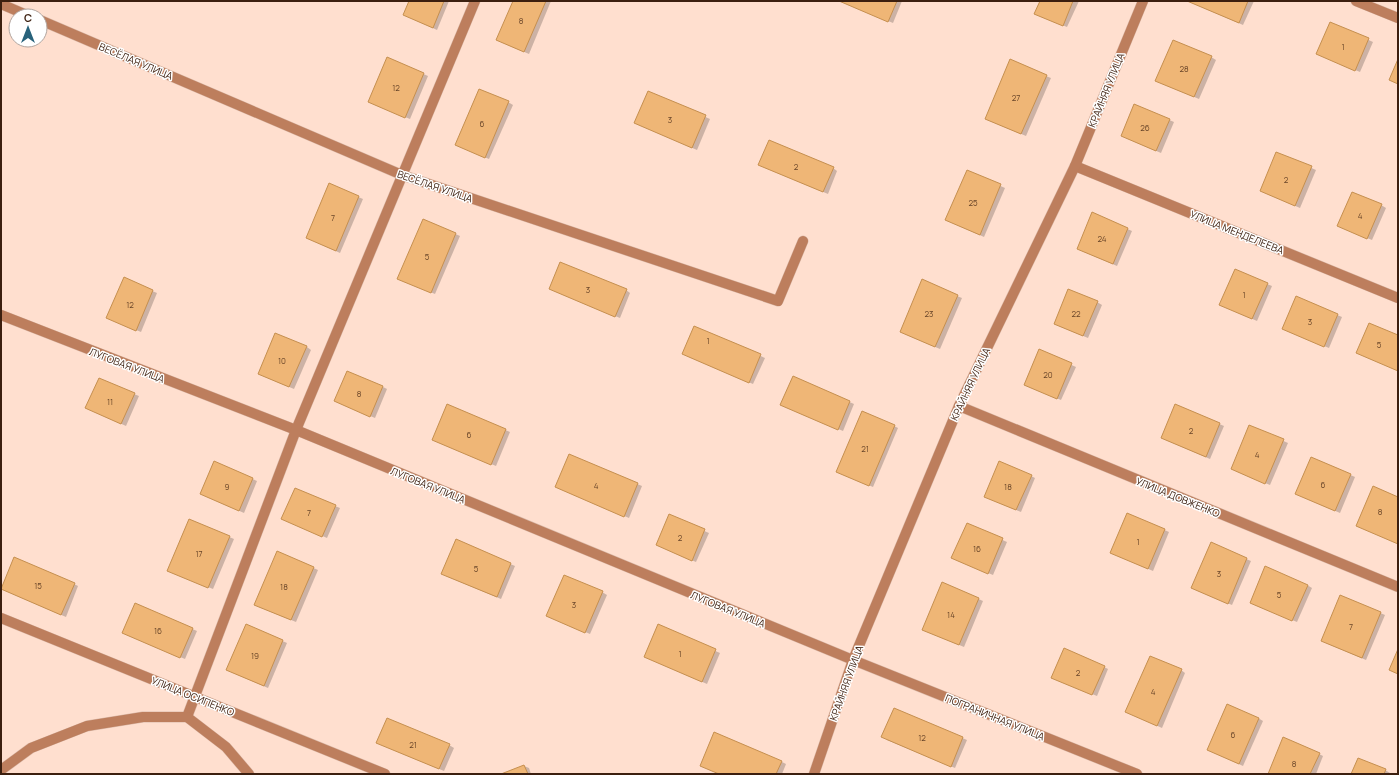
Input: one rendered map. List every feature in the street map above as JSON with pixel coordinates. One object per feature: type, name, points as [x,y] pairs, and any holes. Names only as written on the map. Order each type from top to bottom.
[{"type":"street","points":[[187,717],[296,430],[475,1]]},
{"type":"street","name":"КРАЙНЯЯ УЛИЦА","points":[[814,774],[853,660],[958,406],[1075,166],[1143,1]]},
{"type":"street","points":[[1356,1],[1398,18]]},
{"type":"street","points":[[1,4],[11,8]]},
{"type":"street","name":"ВЕСЁЛАЯ УЛИЦА","points":[[48,23],[402,175],[778,301],[803,241]]},
{"type":"street","name":"УЛИЦА МЕНДЕЛЕЕВА","points":[[1075,166],[1398,298]]},
{"type":"street","name":"ЛУГОВАЯ УЛИЦА","points":[[1,315],[296,430],[853,660]]},
{"type":"street","name":"УЛИЦА ДОВЖЕНКО","points":[[958,406],[1398,587]]},
{"type":"street","name":"УЛИЦА ОСИПЕНКО","points":[[1,618],[385,774]]},
{"type":"street","name":"ПОГРАНИЧНАЯ УЛИЦА","points":[[853,660],[1137,774]]},
{"type":"street","points":[[1,770],[31,748],[87,726],[143,717],[187,717],[226,747],[249,774]]},
{"type":"building","points":[[409,1],[444,1],[433,28],[403,15]]},
{"type":"building","points":[[513,1],[546,1],[524,52],[496,40]]},
{"type":"building","points":[[839,1],[897,1],[888,22]]},
{"type":"building","points":[[1040,1],[1073,1],[1063,26],[1034,14]]},
{"type":"building","points":[[1187,1],[1248,1],[1239,23]]},
{"type":"building","points":[[1330,22],[1369,38],[1355,71],[1316,54]]},
{"type":"building","points":[[1173,40],[1212,56],[1194,97],[1155,81]]},
{"type":"building","points":[[387,57],[424,73],[405,118],[368,102]]},
{"type":"building","points":[[1010,59],[1047,75],[1021,134],[985,119]]},
{"type":"building","points":[[1398,59],[1398,84],[1389,80]]},
{"type":"building","points":[[479,89],[509,101],[485,158],[455,145]]},
{"type":"building","points":[[648,91],[706,115],[692,148],[634,123]]},
{"type":"building","points":[[1134,104],[1170,119],[1156,151],[1121,136]]},
{"type":"building","points":[[769,140],[834,167],[823,192],[758,165]]},
{"type":"building","points":[[1276,152],[1312,166],[1295,206],[1260,191]]},
{"type":"building","points":[[967,170],[1001,184],[980,235],[945,220]]},
{"type":"building","points":[[329,183],[359,196],[336,251],[306,238]]},
{"type":"building","points":[[1352,192],[1382,204],[1367,239],[1337,226]]},
{"type":"building","points":[[1092,212],[1128,228],[1113,264],[1077,249]]},
{"type":"building","points":[[423,219],[456,233],[431,293],[397,279]]},
{"type":"building","points":[[560,262],[627,289],[615,317],[549,289]]},
{"type":"building","points":[[1235,269],[1268,283],[1252,319],[1219,305]]},
{"type":"building","points":[[124,277],[153,290],[136,331],[106,318]]},
{"type":"building","points":[[922,279],[958,295],[935,347],[900,332]]},
{"type":"building","points":[[1068,289],[1098,301],[1083,336],[1054,324]]},
{"type":"building","points":[[1296,296],[1338,314],[1324,347],[1282,329]]},
{"type":"building","points":[[1369,323],[1398,335],[1398,371],[1356,353]]},
{"type":"building","points":[[694,326],[761,354],[749,383],[682,354]]},
{"type":"building","points":[[275,333],[307,346],[289,387],[258,374]]},
{"type":"building","points":[[1039,349],[1072,363],[1057,399],[1024,385]]},
{"type":"building","points":[[347,371],[383,386],[370,417],[334,401]]},
{"type":"building","points":[[793,376],[850,401],[838,430],[780,405]]},
{"type":"building","points":[[99,378],[135,393],[121,424],[85,408]]},
{"type":"building","points":[[447,404],[506,429],[491,465],[432,440]]},
{"type":"building","points":[[1175,404],[1220,423],[1206,457],[1161,438]]},
{"type":"building","points":[[862,411],[895,425],[869,486],[836,472]]},
{"type":"building","points":[[1249,425],[1284,439],[1265,484],[1231,469]]},
{"type":"building","points":[[569,454],[638,483],[624,517],[555,487]]},
{"type":"building","points":[[1311,457],[1351,474],[1335,511],[1295,494]]},
{"type":"building","points":[[214,461],[253,478],[239,511],[200,494]]},
{"type":"building","points":[[999,461],[1032,475],[1016,510],[984,497]]},
{"type":"building","points":[[1373,486],[1398,497],[1398,544],[1356,526]]},
{"type":"building","points":[[295,488],[336,505],[322,537],[281,519]]},
{"type":"building","points":[[1127,513],[1165,529],[1148,569],[1110,553]]},
{"type":"building","points":[[669,514],[705,529],[692,561],[656,545]]},
{"type":"building","points":[[189,519],[230,536],[208,588],[167,571]]},
{"type":"building","points":[[967,523],[1003,538],[988,574],[951,558]]},
{"type":"building","points":[[456,539],[511,563],[497,597],[441,574]]},
{"type":"building","points":[[1211,542],[1247,558],[1228,604],[1191,588]]},
{"type":"building","points":[[277,551],[314,567],[291,620],[254,605]]},
{"type":"building","points":[[14,557],[75,583],[61,615],[1,589]]},
{"type":"building","points":[[1265,566],[1308,585],[1292,621],[1250,603]]},
{"type":"building","points":[[564,575],[603,591],[585,633],[546,616]]},
{"type":"building","points":[[942,582],[979,598],[959,645],[922,630]]},
{"type":"building","points":[[1340,595],[1381,612],[1362,658],[1321,641]]},
{"type":"building","points":[[135,603],[193,628],[180,658],[122,633]]},
{"type":"building","points":[[246,624],[283,640],[264,686],[226,670]]},
{"type":"building","points":[[658,624],[716,649],[702,682],[644,657]]},
{"type":"building","points":[[1064,648],[1105,666],[1092,695],[1051,678]]},
{"type":"building","points":[[1398,649],[1398,674],[1389,670]]},
{"type":"building","points":[[1150,656],[1182,669],[1157,726],[1125,712]]},
{"type":"building","points":[[1227,704],[1259,718],[1239,764],[1207,750]]},
{"type":"building","points":[[894,708],[963,737],[951,767],[881,737]]},
{"type":"building","points":[[387,718],[450,744],[439,769],[376,743]]},
{"type":"building","points":[[714,732],[782,761],[776,774],[719,774],[700,766]]},
{"type":"building","points":[[1283,737],[1320,753],[1310,774],[1268,774]]},
{"type":"building","points":[[1358,758],[1386,769],[1384,774],[1351,774]]},
{"type":"building","points":[[524,765],[528,774],[501,774]]}]
